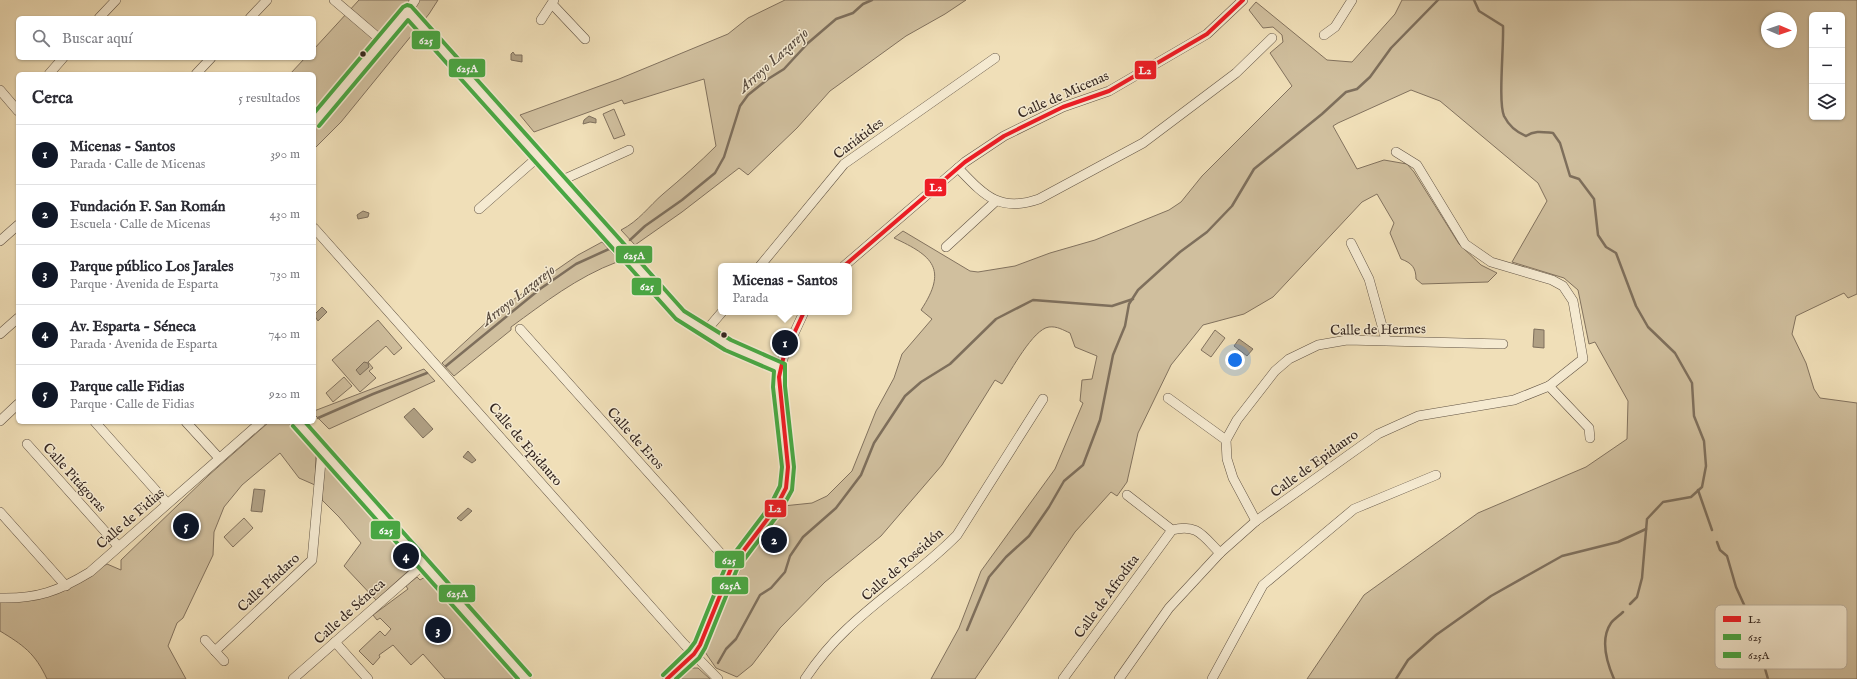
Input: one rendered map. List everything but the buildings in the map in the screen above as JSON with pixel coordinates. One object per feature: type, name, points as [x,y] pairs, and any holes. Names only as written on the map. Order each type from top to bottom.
[{"type":"street","points":[[101,16],[116,0]]},
{"type":"street","points":[[252,16],[267,0]]},
{"type":"street","points":[[334,0],[382,41]]},
{"type":"street","points":[[316,120],[408,11],[415,0]]},
{"type":"street","name":"Calle de Micenas","points":[[847,263],[958,168],[1004,136],[1063,107],[1109,91],[1208,34],[1242,0]]},
{"type":"street","points":[[1324,35],[1334,27],[1352,0]]},
{"type":"street","points":[[541,20],[553,2],[585,39]]},
{"type":"street","points":[[408,11],[680,315],[704,333],[720,342],[780,367]]},
{"type":"street","points":[[958,168],[981,192],[996,201],[1021,203],[1039,199],[1143,143],[1236,73],[1272,38]]},
{"type":"street","name":"Cariátides","points":[[762,263],[844,164],[995,58]]},
{"type":"street","points":[[50,72],[61,60]]},
{"type":"street","points":[[198,72],[209,60]]},
{"type":"street","points":[[0,90],[16,108]]},
{"type":"street","points":[[560,181],[629,150]]},
{"type":"street","name":"Calle de Epidauro","points":[[1119,679],[1169,608],[1220,553],[1256,521],[1378,434],[1418,416],[1514,400],[1549,386],[1583,359],[1573,301],[1563,286],[1552,280],[1491,262],[1465,244],[1417,165],[1396,152]]},
{"type":"street","points":[[479,209],[538,157]]},
{"type":"street","points":[[946,247],[996,201]]},
{"type":"street","points":[[2,236],[16,227]]},
{"type":"street","name":"Calle de Epidauro","points":[[316,230],[718,679]]},
{"type":"street","points":[[1351,243],[1369,279],[1386,340]]},
{"type":"street","points":[[704,333],[719,315]]},
{"type":"street","points":[[667,679],[694,654],[704,636],[732,566],[775,509],[786,488],[788,467],[779,386],[780,367],[803,315]]},
{"type":"street","points":[[0,334],[16,320]]},
{"type":"street","name":"Calle de Eros","points":[[520,329],[732,566]]},
{"type":"street","name":"Calle de Hermes","points":[[1226,440],[1242,414],[1275,371],[1289,359],[1318,345],[1347,340],[1503,344]]},
{"type":"street","points":[[1549,386],[1589,428],[1590,438]]},
{"type":"street","points":[[1168,398],[1226,440],[1227,458],[1233,478],[1256,521]]},
{"type":"street","name":"Calle de Poseidón","points":[[805,679],[822,654],[846,629],[940,553],[957,535],[1043,399]]},
{"type":"street","points":[[0,421],[16,406]]},
{"type":"street","points":[[97,424],[168,503]]},
{"type":"street","points":[[188,424],[219,458]]},
{"type":"street","name":"Calle de Fidias","points":[[0,598],[32,597],[66,586],[90,572],[259,424]]},
{"type":"street","points":[[299,424],[526,679]]},
{"type":"street","name":"Calle Pitágoras","points":[[27,444],[118,546]]},
{"type":"street","name":"Calle Píndaro","points":[[215,651],[312,560],[322,450]]},
{"type":"street","points":[[1212,679],[1263,585],[1354,509],[1436,475]]},
{"type":"street","points":[[1127,495],[1172,530],[1184,526],[1196,529],[1220,553]]},
{"type":"street","points":[[0,512],[66,586]]},
{"type":"street","name":"Calle de Afrodita","points":[[1063,679],[1172,530]]},
{"type":"street","name":"Calle de Séneca","points":[[294,679],[424,564]]},
{"type":"street","points":[[205,640],[224,661]]},
{"type":"street","points":[[335,642],[368,679]]},
{"type":"shaded area","points":[[359,0],[438,0],[429,14],[341,122],[316,147],[316,72],[292,72],[303,60],[316,60],[316,47]]},
{"type":"shaded area","points":[[785,0],[966,0],[945,14],[906,36],[830,91],[797,128],[748,175],[739,168],[682,212],[635,245],[621,230],[639,218],[716,146],[704,79],[624,104],[622,100],[534,132],[520,115],[619,79],[728,34],[748,18]]},
{"type":"shaded area","points":[[1402,0],[1857,0],[1857,294],[1848,298],[1844,293],[1796,316],[1792,334],[1806,363],[1814,389],[1820,398],[1857,403],[1857,679],[1307,679],[1364,595],[1478,513],[1586,467],[1627,439],[1628,401],[1595,342],[1589,344],[1578,290],[1564,278],[1512,262],[1547,201],[1538,183],[1440,101],[1411,90],[1333,126],[1357,169],[1384,160],[1407,164],[1414,172],[1459,244],[1481,265],[1497,273],[1488,282],[1422,284],[1416,279],[1413,266],[1401,259],[1390,233],[1394,223],[1377,194],[1362,202],[1273,297],[1244,314],[1203,325],[1171,365],[1138,433],[1127,482],[1117,496],[1111,492],[1075,532],[975,679],[931,679],[959,628],[981,571],[1055,469],[1083,403],[1080,401],[1082,380],[1092,379],[1097,356],[1075,347],[1070,333],[1060,328],[1049,327],[1043,329],[1029,342],[1002,384],[995,380],[942,465],[881,536],[825,582],[780,628],[752,665],[737,677],[716,668],[705,652],[743,563],[783,506],[812,503],[827,496],[852,471],[876,411],[894,378],[902,354],[932,319],[921,310],[934,284],[935,274],[932,265],[927,258],[918,251],[894,238],[903,231],[970,271],[978,272],[1015,266],[1050,253],[1095,240],[1169,210],[1181,202],[1202,176],[1292,86],[1270,53],[1283,42],[1282,35],[1273,27],[1263,28],[1249,10],[1256,2],[1327,60],[1352,62],[1395,14]]},
{"type":"shaded area","points":[[513,52],[515,55],[522,55],[522,62],[511,60],[511,54]]},
{"type":"shaded area","points":[[614,109],[625,135],[614,139],[603,114]]},
{"type":"shaded area","points":[[589,116],[596,119],[596,123],[590,122],[583,124],[584,120]]},
{"type":"shaded area","points":[[363,211],[369,213],[368,217],[358,219],[357,215]]},
{"type":"shaded area","points":[[602,242],[617,258],[617,262],[588,275],[548,300],[511,327],[511,330],[454,376],[442,363],[504,306],[578,255]]},
{"type":"shaded area","points":[[322,307],[327,312],[318,321],[316,318],[316,313]]},
{"type":"shaded area","points":[[378,320],[402,348],[394,355],[386,346],[368,362],[373,368],[369,371],[376,378],[360,392],[332,360]]},
{"type":"shaded area","points":[[1534,329],[1544,330],[1544,348],[1533,347]]},
{"type":"shaded area","points":[[1215,330],[1225,338],[1211,357],[1201,350]]},
{"type":"shaded area","points":[[1239,339],[1253,349],[1247,356],[1234,346]]},
{"type":"shaded area","points":[[364,362],[368,363],[369,367],[360,375],[356,370]]},
{"type":"shaded area","points":[[424,369],[435,381],[329,429],[316,416],[316,410]]},
{"type":"shaded area","points":[[344,377],[352,386],[333,402],[326,393]]},
{"type":"shaded area","points":[[414,408],[433,429],[423,438],[404,417]]},
{"type":"shaded area","points":[[267,424],[290,424],[316,454],[315,485],[299,478],[280,453],[242,485],[224,507],[214,532],[213,555],[183,618],[177,623],[168,646],[186,679],[47,679],[38,662],[28,650],[0,631],[0,598],[66,586],[107,564],[121,570],[121,560],[209,475]]},
{"type":"shaded area","points":[[468,451],[476,460],[472,463],[463,457]]},
{"type":"shaded area","points":[[324,465],[417,563],[376,600],[344,566],[361,543],[322,500]]},
{"type":"shaded area","points":[[254,489],[265,490],[262,512],[251,511]]},
{"type":"shaded area","points":[[468,508],[472,511],[461,521],[457,518]]},
{"type":"shaded area","points":[[244,518],[253,528],[233,547],[224,537]]},
{"type":"shaded area","points":[[417,577],[420,580],[425,577],[518,679],[445,679],[423,654],[411,665],[393,645],[379,655],[380,657],[373,665],[359,651],[380,631],[385,636],[391,629],[380,618],[377,620],[373,615],[408,589],[406,586]]},
{"type":"shaded area","points":[[698,668],[710,679],[678,679],[689,669]]},
{"type":"waterway","name":"Arroyo Lazarejo","points":[[630,240],[645,226],[682,200],[715,173],[724,157],[740,106],[748,95],[768,79],[784,69],[808,43],[836,19],[853,13],[863,4],[872,0]]},
{"type":"waterway","points":[[967,630],[989,577],[1006,557],[1029,536],[1049,507],[1064,481],[1083,465],[1100,420],[1113,355],[1125,326],[1129,304],[1138,290],[1180,252],[1207,232],[1232,206],[1254,169],[1322,114],[1346,92],[1357,89],[1370,77],[1391,48],[1438,0]]},
{"type":"waterway","points":[[1474,0],[1479,11],[1503,26],[1501,99],[1502,109],[1506,120],[1519,133],[1526,136],[1536,132],[1553,133],[1560,143],[1570,176],[1579,179],[1594,199],[1598,235],[1606,247],[1616,253],[1636,306],[1648,327],[1675,353],[1692,383],[1694,416],[1704,441],[1706,466],[1702,487],[1691,497],[1663,502],[1647,519],[1642,578],[1637,597],[1630,604]]},
{"type":"waterway","name":"Arroyo Lazarejo","points":[[446,366],[540,289],[576,264],[609,249]]},
{"type":"waterway","points":[[718,663],[726,649],[736,639],[760,595],[771,588],[785,572],[790,556],[803,537],[836,508],[861,475],[874,443],[905,396],[921,382],[950,364],[996,319],[1033,300],[1112,306],[1133,299]]},
{"type":"waterway","name":"Arroyo Lazarejo","points":[[318,418],[427,373]]},
{"type":"waterway","points":[[1698,490],[1712,530]]},
{"type":"waterway","points":[[1396,679],[1408,660],[1436,635],[1491,596],[1562,556],[1618,542],[1646,529]]},
{"type":"waterway","points":[[1717,542],[1720,550],[1727,556],[1736,587],[1744,605]]},
{"type":"waterway","points":[[1614,679],[1607,658],[1605,644],[1606,636],[1611,623],[1623,612]]},
{"type":"waterway","points":[[1765,669],[1768,679]]},
{"type":"transit line","name":"L2","points":[[847,263],[965,162],[1004,136],[1063,107],[1109,91],[1207,34],[1243,0]]},
{"type":"transit line","name":"625A","points":[[316,111],[403,7],[407,5],[411,6],[684,311],[731,340],[785,364],[785,386],[794,467],[792,490],[780,512],[737,569],[705,648],[699,658],[676,679]]},
{"type":"transit line","name":"625","points":[[319,126],[408,20],[676,319],[725,350],[774,371],[773,387],[782,467],[780,486],[770,506],[727,563],[695,642],[689,650],[663,675]]},
{"type":"transit line","name":"L2","points":[[667,679],[694,654],[700,645],[732,566],[775,509],[786,488],[788,467],[779,377],[784,355],[803,315]]},
{"type":"transit line","name":"625A","points":[[307,424],[530,675]]},
{"type":"transit line","name":"625","points":[[293,426],[518,679]]},
{"type":"place","name":"Micenas - Santos","points":[[785,343]]},
{"type":"place","name":"Parque calle Fidias","points":[[186,526]]},
{"type":"place","name":"Fundación F. San Román","points":[[774,540]]},
{"type":"place","name":"Av. Esparta - Séneca","points":[[406,556]]},
{"type":"place","name":"Parque público Los Jarales","points":[[438,630]]}]
